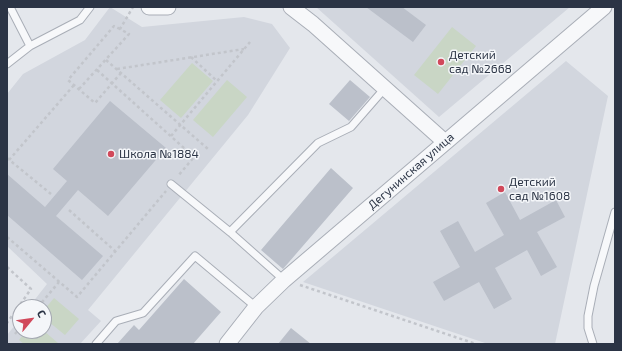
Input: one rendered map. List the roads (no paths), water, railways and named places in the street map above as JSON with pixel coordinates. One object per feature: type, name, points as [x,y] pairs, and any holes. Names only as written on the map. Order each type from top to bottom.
[{"type":"street","points":[[149,7],[168,7]]},
{"type":"street","points":[[291,7],[314,24],[445,142]]},
{"type":"street","name":"Дегунинская улица","points":[[227,344],[256,307],[284,280],[604,7]]},
{"type":"lane","points":[[10,7],[30,46]]},
{"type":"lane","points":[[7,64],[30,46],[80,20],[90,7]]},
{"type":"lane","points":[[230,232],[318,143],[351,127],[385,88]]},
{"type":"lane","points":[[171,184],[230,232],[284,280]]},
{"type":"lane","points":[[593,344],[588,328],[588,316],[594,286],[615,212]]},
{"type":"lane","points":[[96,344],[116,321],[143,314],[195,256],[256,307]]},
{"type":"place","name":"Детский сад №2668","points":[[441,62]]},
{"type":"place","name":"Школа №1884","points":[[111,154]]},
{"type":"place","name":"Детский сад №1608","points":[[501,189]]}]
